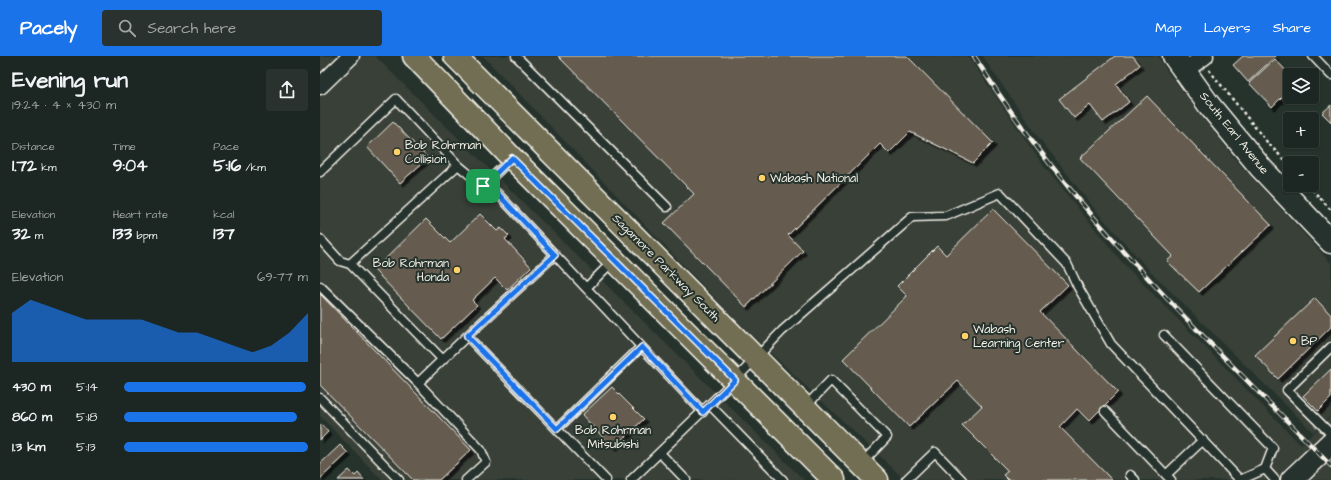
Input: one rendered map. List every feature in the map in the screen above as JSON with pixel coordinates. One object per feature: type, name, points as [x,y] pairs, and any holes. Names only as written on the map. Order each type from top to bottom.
[{"type":"main road","points":[[414,56],[512,158],[834,480]]},
{"type":"main road","name":"Sagamore Parkway South","points":[[455,56],[877,480]]},
{"type":"street","points":[[320,86],[351,56]]},
{"type":"street","points":[[1179,64],[1207,63]]},
{"type":"street","name":"South Earl Avenue","points":[[1179,64],[1209,105],[1261,168],[1331,242]]},
{"type":"street","points":[[1290,479],[1331,444]]},
{"type":"lane","points":[[516,56],[667,208]]},
{"type":"lane","points":[[1313,56],[1331,75]]},
{"type":"lane","points":[[321,170],[396,99],[458,165],[483,186],[497,193],[703,412]]},
{"type":"lane","points":[[483,186],[512,158]]},
{"type":"lane","points":[[350,264],[458,165]]},
{"type":"lane","points":[[631,480],[703,412],[782,332],[912,217],[946,216],[1000,193],[1067,264],[1078,287],[1111,344],[1240,480],[1265,469],[1273,448],[1164,335]]},
{"type":"lane","points":[[320,239],[340,261],[350,264],[442,359]]},
{"type":"lane","points":[[418,383],[555,255]]},
{"type":"lane","points":[[586,288],[614,260]]},
{"type":"lane","points":[[320,286],[418,383],[481,450],[486,462],[466,480]]},
{"type":"lane","points":[[467,336],[606,480]]},
{"type":"lane","points":[[557,429],[642,347]]},
{"type":"lane","points":[[1331,347],[1287,390],[1331,434]]},
{"type":"lane","points":[[805,407],[831,380],[887,437],[861,464]]},
{"type":"lane","points":[[320,398],[399,480]]},
{"type":"lane","points":[[710,405],[783,480]]},
{"type":"lane","points":[[1105,411],[1169,478],[1203,440]]},
{"type":"lane","points":[[906,480],[935,452],[962,480]]},
{"type":"lane","points":[[660,453],[686,480]]},
{"type":"lane","points":[[1265,469],[1290,479]]},
{"type":"path","points":[[1207,63],[1267,142],[1283,159]]},
{"type":"path","points":[[1314,192],[1331,210]]},
{"type":"shaded area","points":[[320,56],[375,56],[804,480],[382,480],[320,416]]},
{"type":"shaded area","points":[[483,56],[968,56],[1043,165],[1122,262],[1301,445],[1331,416],[1331,480],[905,480],[736,320]]},
{"type":"shaded area","points":[[983,56],[1158,56],[1165,68],[1234,158],[1331,263],[1331,415],[1313,432],[1150,271],[1097,212],[1039,138]]},
{"type":"building","name":"Wabash National","points":[[558,56],[907,56],[993,143],[973,163],[910,132],[889,153],[880,144],[788,235],[803,251],[746,307],[664,223],[694,194]]},
{"type":"building","points":[[1115,56],[1133,56],[1140,65],[1116,84],[1129,102],[1103,122],[1090,105],[1074,118],[1059,99]]},
{"type":"building","points":[[1243,56],[1276,56],[1248,82],[1233,65]]},
{"type":"building","points":[[1275,59],[1283,68],[1283,96],[1272,107],[1249,83]]},
{"type":"building","points":[[1147,96],[1271,225],[1199,292],[1167,261],[1173,256],[1080,158]]},
{"type":"building","points":[[1331,105],[1331,122],[1322,113]]},
{"type":"building","name":"Bob Rohrman Collision","points":[[393,122],[428,158],[400,183],[367,147]]},
{"type":"building","name":"Wabash Learning Center","points":[[993,209],[1068,285],[1040,312],[1118,392],[1089,421],[1077,409],[1060,427],[1112,480],[1008,480],[1003,475],[1008,471],[962,425],[982,406],[958,381],[909,427],[843,359],[907,296],[897,286],[937,246],[946,255]]},
{"type":"building","points":[[480,214],[497,231],[501,228],[509,236],[505,239],[531,267],[507,290],[495,278],[472,300],[477,305],[441,339],[374,270],[426,219],[450,243]]},
{"type":"building","points":[[320,294],[471,450],[439,480],[413,480],[320,385]]},
{"type":"building","name":"BP","points":[[1315,298],[1331,315],[1331,327],[1278,379],[1255,355]]},
{"type":"building","points":[[1331,369],[1331,398],[1318,411],[1303,396]]},
{"type":"building","name":"Bob Rohrman Mitsubishi","points":[[612,387],[644,419],[613,448],[582,415]]},
{"type":"building","points":[[321,424],[328,432],[320,440],[320,425]]},
{"type":"building","points":[[340,445],[348,453],[320,479],[320,464]]},
{"type":"building","points":[[349,470],[355,476],[358,473],[364,480],[338,480]]},
{"type":"railway","points":[[974,56],[1030,138],[1071,191],[1184,317],[1331,466]]},
{"type":"place","name":"Bob Rohrman Collision","points":[[397,152]]},
{"type":"place","name":"Wabash National","points":[[762,178]]},
{"type":"place","name":"Bob Rohrman Honda","points":[[457,270]]},
{"type":"place","name":"Wabash Learning Center","points":[[965,336]]},
{"type":"place","name":"BP","points":[[1293,341]]},
{"type":"place","name":"Bob Rohrman Mitsubishi","points":[[613,417]]},
{"type":"route","points":[[512,158],[735,380],[703,412],[642,347],[557,429],[467,336],[555,255],[497,193],[483,186],[512,158]]}]
